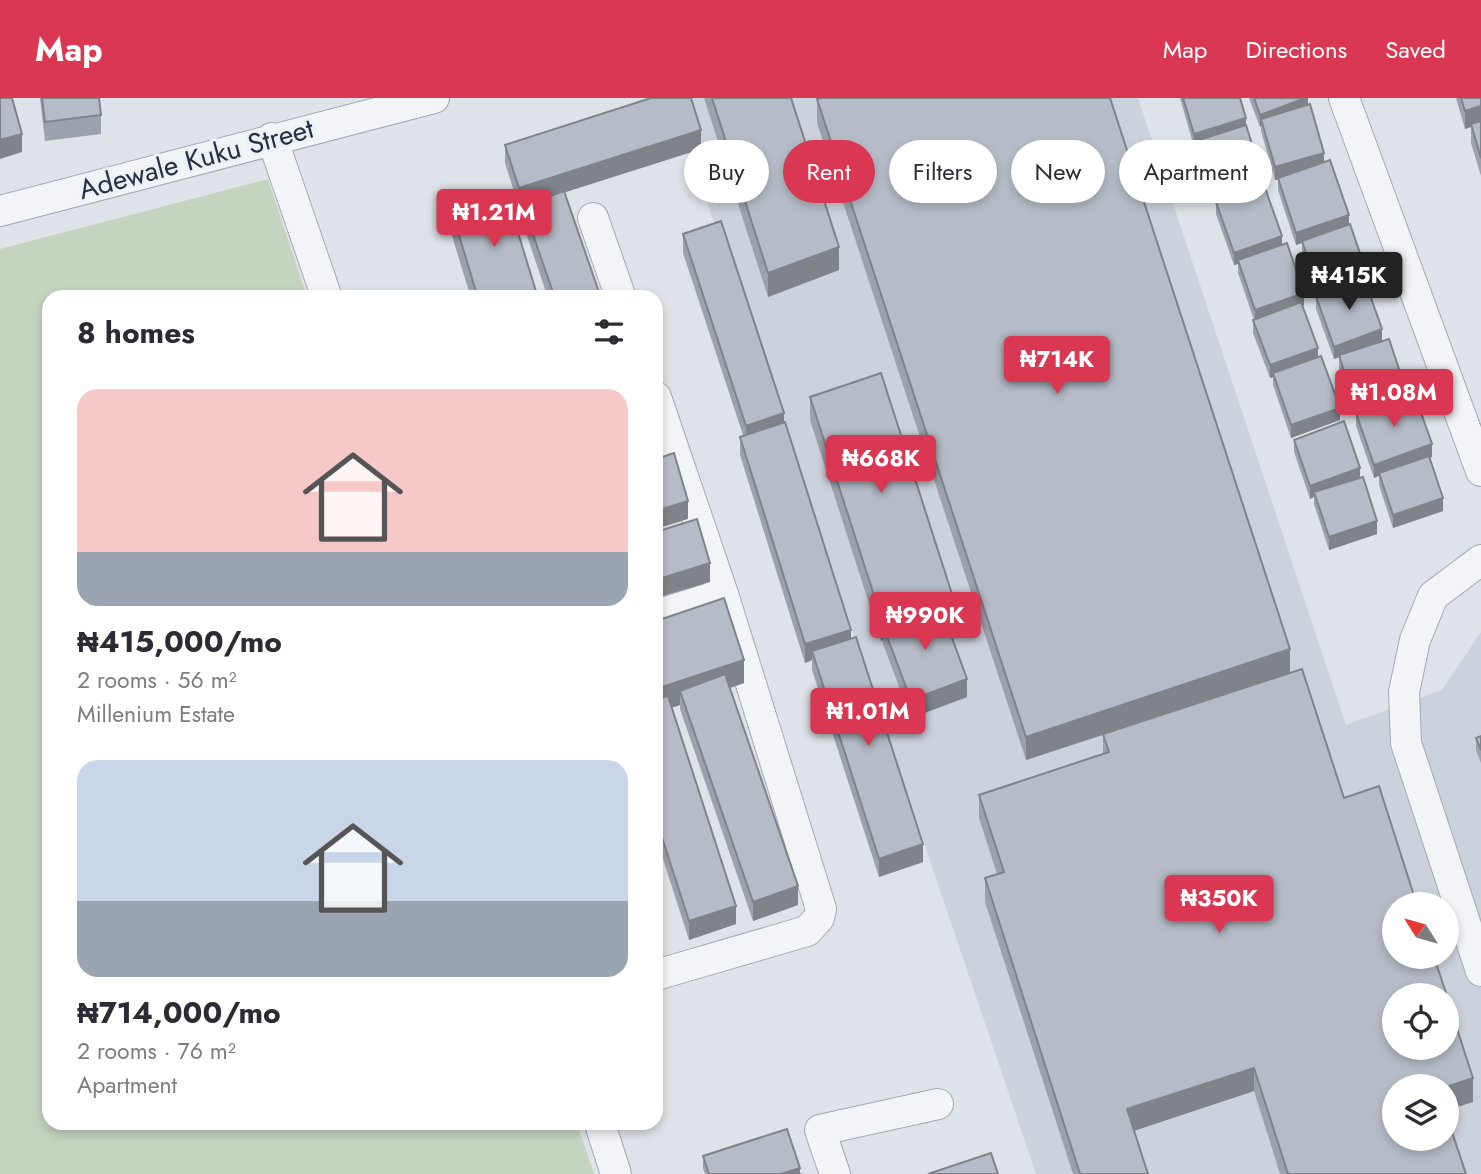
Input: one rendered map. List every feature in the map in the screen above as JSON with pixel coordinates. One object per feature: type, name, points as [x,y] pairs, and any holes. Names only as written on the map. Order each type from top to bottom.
[{"type":"street","name":"Adewale Kuku Street","points":[[0,211],[272,138],[434,98]]},
{"type":"street","points":[[1344,98],[1481,471]]},
{"type":"street","points":[[272,138],[324,290]]},
{"type":"street","points":[[593,218],[618,290]]},
{"type":"street","points":[[663,419],[723,594],[821,909],[819,918],[807,931],[663,973]]},
{"type":"street","points":[[1481,560],[1433,596],[1415,639],[1404,692],[1406,743],[1481,971]]},
{"type":"street","points":[[663,613],[723,594]]},
{"type":"street","points":[[835,1174],[820,1130],[938,1104]]},
{"type":"street","points":[[602,1130],[616,1174]]},
{"type":"shaded area","points":[[672,98],[1138,98],[1152,140],[1119,140],[1119,203],[1173,203],[1346,725],[1442,690],[1481,632],[1481,1174],[1036,1174],[708,203],[769,203],[769,140],[686,140]]},
{"type":"green space","points":[[268,179],[305,290],[42,290],[42,1130],[579,1130],[594,1174],[0,1174],[0,249]]},
{"type":"building","points":[[0,98],[12,98],[22,134],[0,140]]},
{"type":"building","points":[[42,98],[99,98],[101,115],[45,122]]},
{"type":"building","points":[[651,98],[691,98],[701,130],[519,188],[505,145]]},
{"type":"building","points":[[712,98],[791,98],[805,140],[783,140],[783,203],[825,203],[839,247],[768,273],[746,203],[769,203],[769,140],[725,140]]},
{"type":"building","points":[[1110,98],[1124,140],[1119,140],[1119,203],[1144,203],[1290,649],[1026,737],[851,203],[875,203],[875,140],[830,140],[817,99]]},
{"type":"building","points":[[1183,98],[1240,98],[1246,118],[1194,134]]},
{"type":"building","points":[[1254,98],[1305,98],[1260,115]]},
{"type":"building","points":[[1461,98],[1481,98],[1481,106],[1465,111]]},
{"type":"building","points":[[1310,104],[1324,153],[1275,167],[1272,140],[1267,140],[1261,119]]},
{"type":"building","points":[[1481,121],[1481,158],[1471,124]]},
{"type":"building","points":[[1246,125],[1251,140],[1199,140]]},
{"type":"building","points":[[1330,160],[1349,215],[1296,233],[1278,178]]},
{"type":"building","points":[[505,190],[536,290],[476,290],[452,212]]},
{"type":"building","points":[[564,191],[598,290],[552,290],[523,206]]},
{"type":"building","points":[[1216,203],[1270,203],[1282,236],[1234,253]]},
{"type":"building","points":[[721,221],[784,413],[746,426],[683,234]]},
{"type":"building","points":[[1350,224],[1365,268],[1317,284],[1302,241]]},
{"type":"building","points":[[1287,243],[1304,293],[1255,310],[1238,260]]},
{"type":"building","points":[[1364,278],[1382,329],[1334,347],[1316,296]]},
{"type":"building","points":[[1301,302],[1318,348],[1270,365],[1253,320]]},
{"type":"building","points":[[1389,339],[1404,384],[1353,400],[1339,355]]},
{"type":"building","points":[[1321,356],[1340,408],[1291,425],[1273,373]]},
{"type":"building","points":[[881,373],[952,594],[881,617],[810,397]]},
{"type":"building","points":[[1414,393],[1432,444],[1374,465],[1356,413]]},
{"type":"building","points":[[1344,421],[1360,468],[1310,486],[1294,440]]},
{"type":"building","points":[[785,422],[851,630],[805,644],[740,437]]},
{"type":"building","points":[[674,453],[688,501],[663,509],[663,457]]},
{"type":"building","points":[[1429,456],[1443,498],[1393,515],[1379,473]]},
{"type":"building","points":[[1363,477],[1377,521],[1329,537],[1314,492]]},
{"type":"building","points":[[697,519],[710,563],[663,578],[663,530]]},
{"type":"building","points":[[724,598],[744,660],[663,687],[663,619]]},
{"type":"building","points":[[940,605],[967,679],[911,700],[883,626]]},
{"type":"building","points":[[856,637],[923,844],[879,859],[812,651]]},
{"type":"building","points":[[1302,669],[1344,798],[1379,786],[1413,892],[1382,892],[1382,970],[1438,970],[1443,983],[1382,983],[1382,1060],[1459,1060],[1459,1035],[1473,1078],[1459,1083],[1459,1074],[1382,1074],[1382,1151],[1458,1151],[1466,1174],[1288,1174],[1254,1068],[1127,1109],[1148,1174],[1080,1174],[985,878],[1004,872],[979,795],[1109,752],[1103,734]]},
{"type":"building","points":[[725,674],[798,886],[753,902],[680,691]]},
{"type":"building","points":[[668,696],[736,906],[689,921],[663,841],[663,697]]},
{"type":"building","points":[[1481,736],[1481,750],[1476,738]]},
{"type":"building","points":[[787,1129],[800,1168],[781,1174],[709,1174],[703,1156]]},
{"type":"building","points":[[991,1153],[998,1174],[928,1174]]}]
